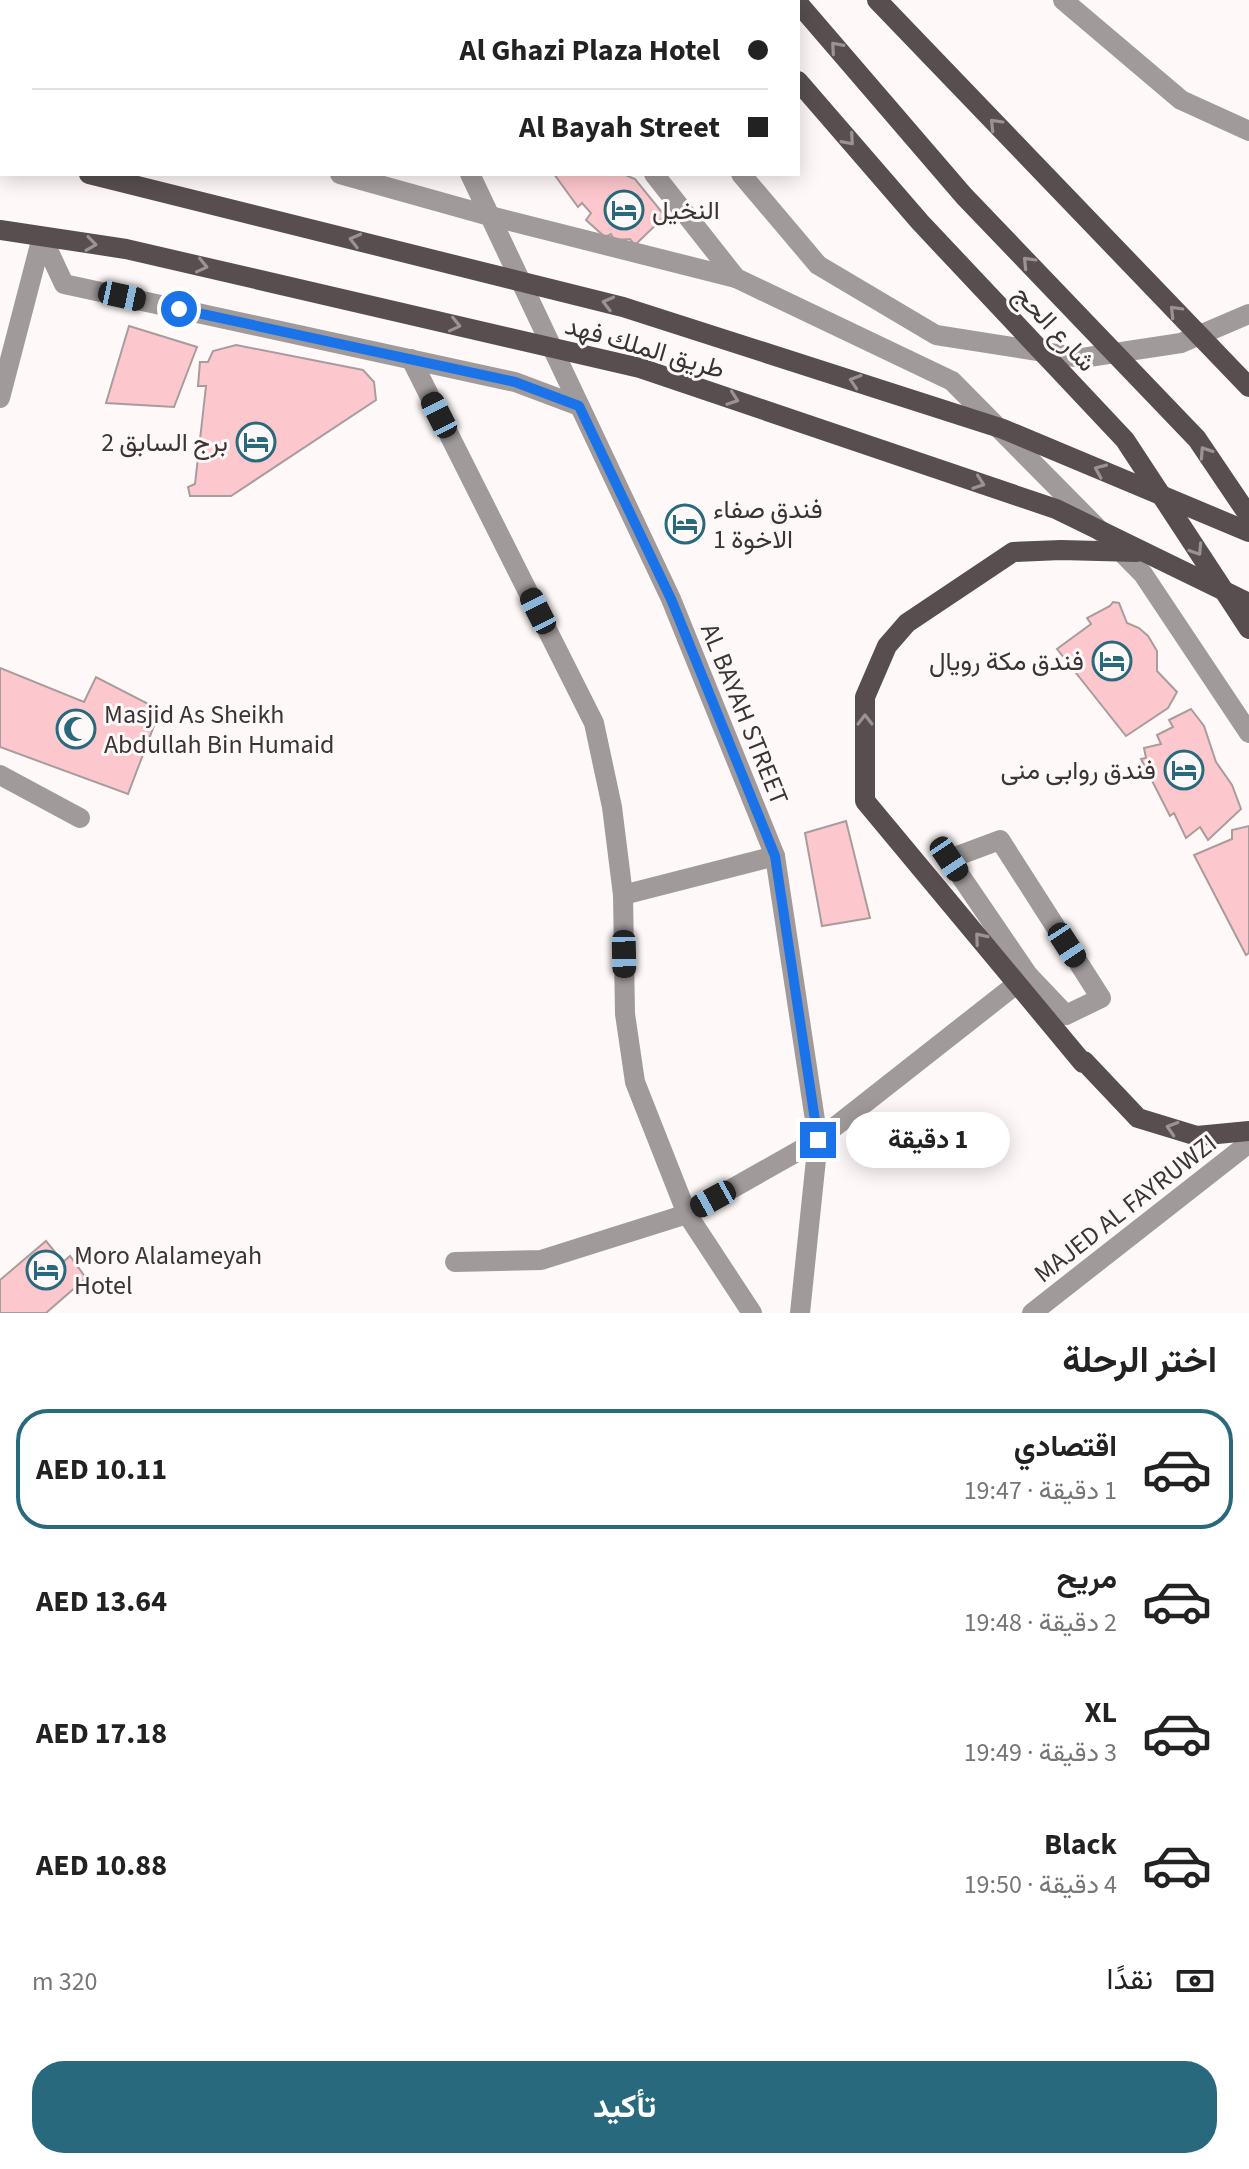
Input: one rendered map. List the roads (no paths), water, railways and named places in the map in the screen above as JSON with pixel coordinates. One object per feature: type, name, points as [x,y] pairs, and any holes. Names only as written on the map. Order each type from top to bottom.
[{"type":"main road","points":[[877,0],[1249,387]]},
{"type":"main road","name":"شارع الحج","points":[[800,5],[964,196],[1197,439],[1249,516]]},
{"type":"main road","name":"شارع الحج","points":[[800,83],[920,222],[1125,440],[1249,629]]},
{"type":"main road","name":"طريق الملك فهد","points":[[97,176],[623,307],[1003,429],[1249,532]]},
{"type":"main road","name":"طريق الملك فهد","points":[[0,230],[126,249],[640,368],[1056,509],[1249,603]]},
{"type":"main road","points":[[1145,552],[1013,552],[907,623],[887,646],[865,697],[865,801],[1083,1063],[1138,1118],[1197,1136],[1249,1131]]},
{"type":"street","points":[[1063,0],[1181,100],[1249,131]]},
{"type":"street","points":[[347,176],[490,216],[736,278],[952,381],[1143,574],[1249,733]]},
{"type":"street","name":"AL BAYAH STREET","points":[[471,176],[671,599],[775,856],[818,1140],[800,1313]]},
{"type":"street","points":[[656,176],[736,278]]},
{"type":"street","points":[[743,176],[818,265],[936,335],[1082,358],[1181,343],[1249,314]]},
{"type":"street","points":[[42,237],[64,284],[515,382],[579,406]]},
{"type":"street","points":[[0,398],[42,237]]},
{"type":"street","points":[[411,359],[594,723],[612,807],[623,895],[625,1014],[635,1082],[687,1214],[752,1313]]},
{"type":"street","points":[[0,775],[80,818]]},
{"type":"street","points":[[1000,840],[1101,998],[1066,1015],[1028,975],[949,859],[1000,840]]},
{"type":"street","points":[[623,895],[775,856]]},
{"type":"street","points":[[455,1262],[541,1260],[687,1214],[818,1140],[1028,975]]},
{"type":"street","name":"MAJED AL FAYRUWZI","points":[[1032,1313],[1249,1143]]},
{"type":"place","name":"النخيل","points":[[624,210]]},
{"type":"place","name":"برج السابق 2","points":[[256,442]]},
{"type":"place","name":"فندق صفاء الاخوة 1","points":[[685,524]]},
{"type":"place","name":"فندق مكة رويال","points":[[1112,661]]},
{"type":"place","name":"Masjid As Sheikh Abdullah Bin Humaid","points":[[76,729]]},
{"type":"place","name":"فندق روابى منى","points":[[1184,770]]},
{"type":"place","name":"Moro Alalameyah Hotel","points":[[46,1270]]}]
